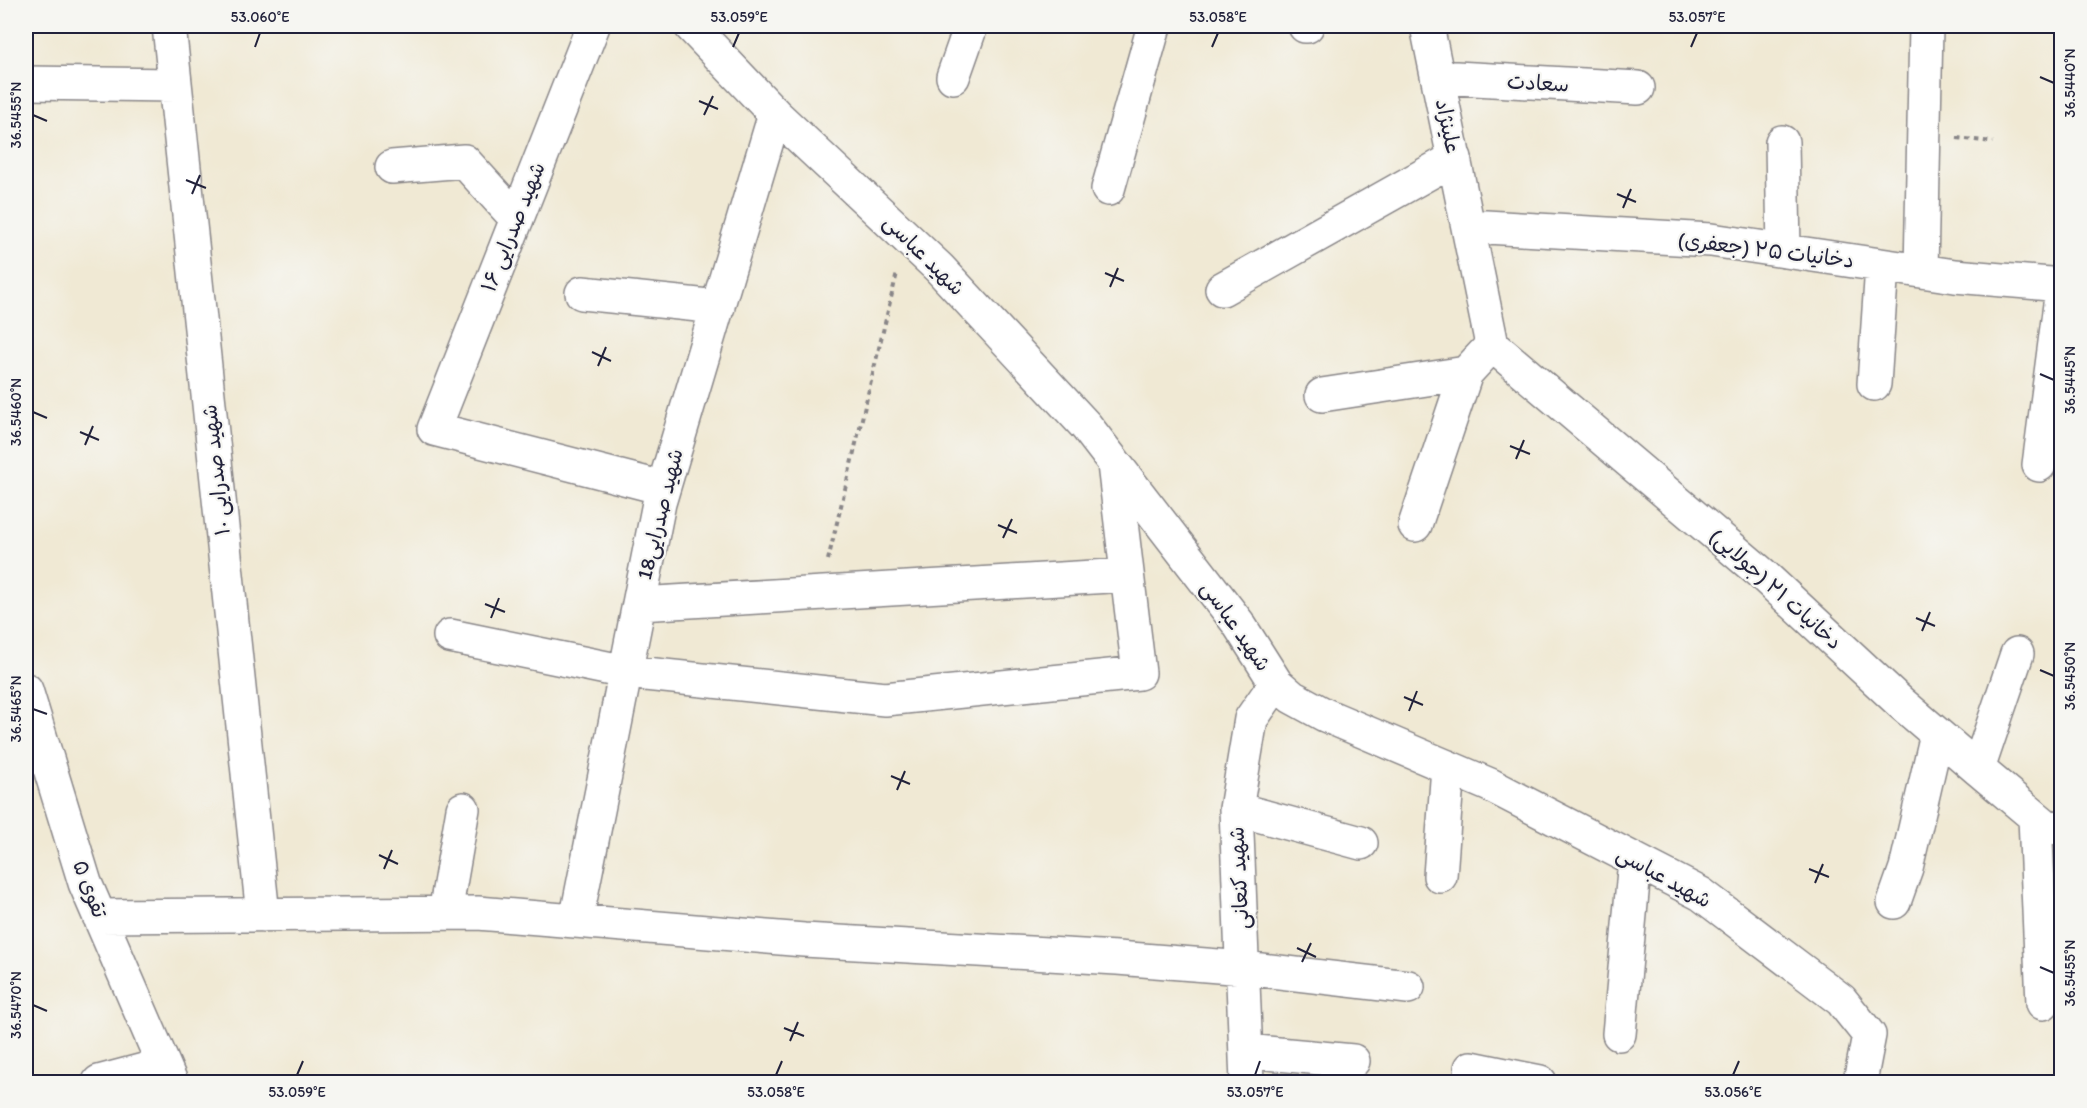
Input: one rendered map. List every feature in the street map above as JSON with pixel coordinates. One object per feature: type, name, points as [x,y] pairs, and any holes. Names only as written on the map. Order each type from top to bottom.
[{"type":"street","name":"شهید صدرایی ۱۰","points":[[169,26],[263,915]]},
{"type":"street","name":"شهید صدرایی ۱۶","points":[[593,26],[434,429],[663,488]]},
{"type":"street","name":"شهید عباسی","points":[[691,26],[775,114],[939,268],[1086,426],[1238,623],[1276,683],[1292,697],[1325,715],[1490,785],[1701,894],[1841,1000],[1869,1035],[1860,1083]]},
{"type":"street","points":[[953,77],[971,26]]},
{"type":"street","points":[[1108,189],[1154,26]]},
{"type":"street","name":"علینژاد","points":[[1427,26],[1492,345]]},
{"type":"street","points":[[1921,271],[1926,26]]},
{"type":"street","name":"سعادت","points":[[1438,77],[1638,88]]},
{"type":"street","points":[[26,83],[175,85]]},
{"type":"street","name":"شهید صدرایی18","points":[[576,921],[663,488],[775,114]]},
{"type":"street","points":[[1782,142],[1784,251]]},
{"type":"street","points":[[1222,289],[1455,158]]},
{"type":"street","points":[[392,167],[464,161],[517,219]]},
{"type":"street","name":"دخانیات ۲۵ (جعفری)","points":[[1469,226],[1711,240],[1955,276],[2061,287]]},
{"type":"street","points":[[1874,384],[1882,266]]},
{"type":"street","points":[[2039,465],[2061,287]]},
{"type":"street","points":[[582,293],[718,307]]},
{"type":"street","points":[[1415,525],[1466,373],[1492,345]]},
{"type":"street","name":"دخانیات ۲۱ (جولایی)","points":[[1492,345],[1761,573],[1937,734],[2048,823]]},
{"type":"street","points":[[1323,395],[1466,373]]},
{"type":"street","points":[[450,636],[626,672],[885,699],[1139,674],[1114,462]]},
{"type":"street","points":[[639,604],[1127,575]]},
{"type":"street","points":[[1978,769],[2017,654]]},
{"type":"street","name":"شهید کنعانی","points":[[1247,1067],[1236,809],[1251,719],[1276,683]]},
{"type":"street","name":"تقوی ۵","points":[[26,690],[85,883],[167,1074]]},
{"type":"street","points":[[1894,902],[1906,868],[1937,734]]},
{"type":"street","points":[[1440,876],[1448,767]]},
{"type":"street","points":[[445,913],[463,809]]},
{"type":"street","points":[[1236,809],[1361,843]]},
{"type":"street","points":[[2043,1003],[2048,823]]},
{"type":"street","points":[[1619,1034],[1635,860]]},
{"type":"street","points":[[99,916],[478,913],[804,940],[1105,957],[1244,968],[1408,987]]},
{"type":"street","points":[[1247,1067],[1353,1061]]},
{"type":"street","points":[[1471,1068],[1540,1083]]},
{"type":"street","points":[[99,1083],[167,1074]]},
{"type":"path","points":[[820,593],[906,237]]}]
